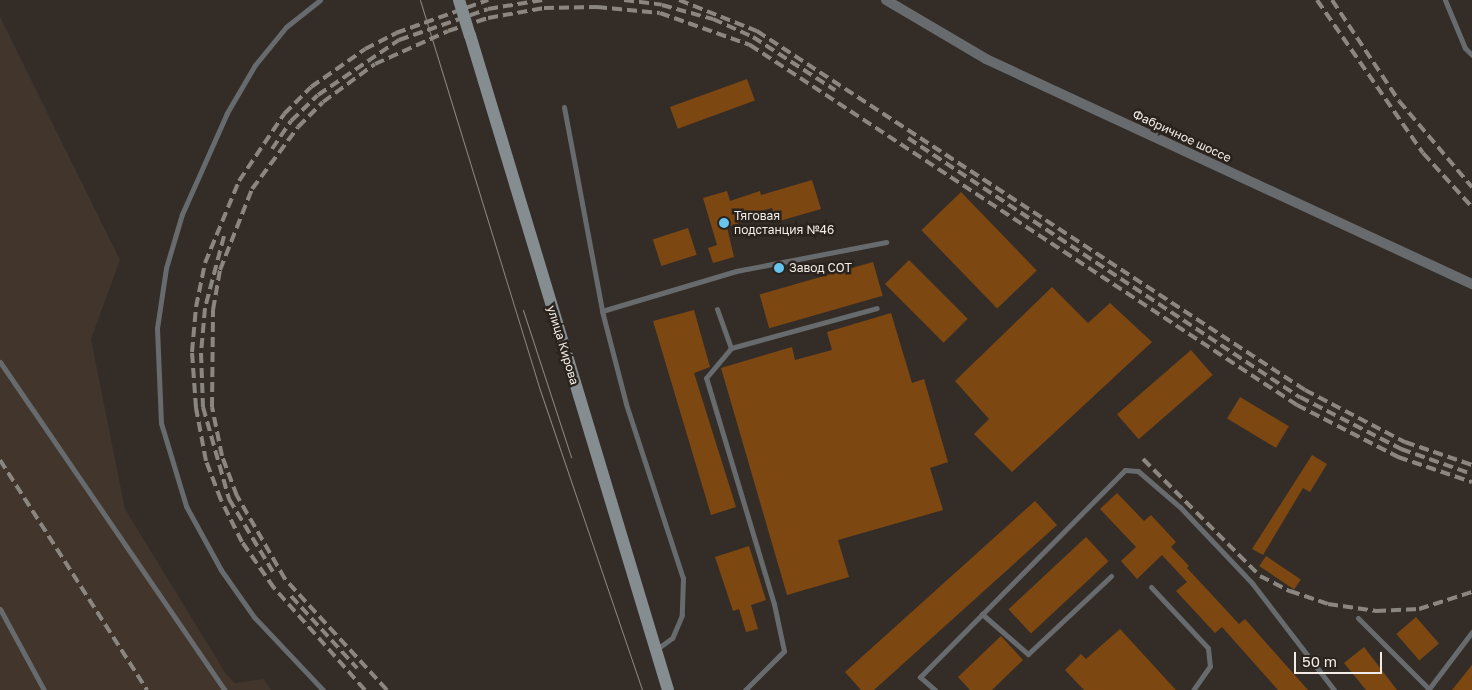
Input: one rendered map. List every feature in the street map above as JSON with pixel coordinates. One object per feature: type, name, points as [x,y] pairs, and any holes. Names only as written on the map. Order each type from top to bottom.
[{"type":"main road","name":"улица Кирова","points":[[459,0],[654,650],[668,690]]},
{"type":"street","name":"Фабричное шоссе","points":[[886,0],[986,59],[1472,284]]},
{"type":"lane","points":[[320,0],[286,27],[255,65],[227,113],[182,214],[166,268],[157,328],[161,424],[186,506],[221,570],[254,617],[323,690]]},
{"type":"lane","points":[[1445,0],[1465,48],[1472,55]]},
{"type":"lane","points":[[564,107],[602,311],[626,404],[683,578],[682,615],[672,638],[654,650]]},
{"type":"lane","points":[[602,311],[736,272],[886,242]]},
{"type":"lane","points":[[745,690],[784,651],[774,604],[706,378],[730,348],[877,308]]},
{"type":"lane","points":[[717,309],[730,348]]},
{"type":"lane","points":[[0,362],[225,690]]},
{"type":"lane","points":[[935,690],[920,676],[1125,470],[1138,471],[1180,507],[1252,583],[1334,690]]},
{"type":"lane","points":[[982,614],[1028,654],[1111,576]]},
{"type":"lane","points":[[1151,587],[1208,648],[1210,666],[1193,690]]},
{"type":"lane","points":[[0,608],[44,690]]},
{"type":"lane","points":[[1358,618],[1428,689],[1472,632]]},
{"type":"shaded area","points":[[0,17],[120,260],[91,339],[125,509],[226,674],[235,683],[264,679],[271,690],[0,690]]},
{"type":"building","points":[[747,79],[755,101],[678,129],[670,107]]},
{"type":"building","points":[[812,180],[821,209],[776,222],[772,208],[747,215],[749,220],[727,227],[734,257],[713,263],[708,248],[717,245],[703,198],[727,191],[730,201],[760,191],[761,195]]},
{"type":"building","points":[[961,192],[1037,270],[997,309],[921,230]]},
{"type":"building","points":[[688,228],[697,255],[661,266],[653,239]]},
{"type":"building","points":[[909,260],[968,319],[944,343],[885,284]]},
{"type":"building","points":[[873,262],[883,296],[769,328],[760,295]]},
{"type":"building","points":[[1052,287],[1088,323],[1110,303],[1152,342],[1012,472],[974,434],[989,419],[955,381]]},
{"type":"building","points":[[694,310],[710,367],[694,373],[736,507],[711,515],[653,321]]},
{"type":"building","points":[[891,313],[912,383],[924,379],[948,462],[930,468],[943,510],[838,540],[849,577],[787,595],[721,368],[792,347],[795,360],[832,350],[827,332]]},
{"type":"building","points":[[1191,350],[1213,375],[1139,439],[1117,414]]},
{"type":"building","points":[[1240,397],[1289,426],[1276,448],[1227,418]]},
{"type":"building","points":[[1312,455],[1327,464],[1310,492],[1303,488],[1263,555],[1252,549]]},
{"type":"building","points":[[1117,493],[1144,521],[1151,515],[1176,542],[1171,547],[1189,566],[1187,568],[1239,624],[1245,619],[1308,690],[1278,690],[1222,627],[1215,633],[1176,591],[1187,582],[1162,555],[1137,579],[1121,561],[1136,547],[1100,509]]},
{"type":"building","points":[[1035,501],[1057,525],[874,690],[861,690],[845,672]]},
{"type":"building","points":[[1086,537],[1109,561],[1031,633],[1008,609]]},
{"type":"building","points":[[749,546],[766,600],[751,605],[758,629],[746,632],[739,609],[733,611],[715,557]]},
{"type":"building","points":[[1266,556],[1301,579],[1294,589],[1259,566]]},
{"type":"building","points":[[1416,617],[1439,643],[1419,660],[1396,634]]},
{"type":"building","points":[[1120,629],[1176,690],[1084,690],[1065,670],[1081,654],[1086,659]]},
{"type":"building","points":[[1001,636],[1023,660],[992,690],[970,690],[958,677]]},
{"type":"building","points":[[1364,647],[1397,690],[1366,690],[1344,663]]},
{"type":"building","points":[[1472,665],[1472,690],[1452,690]]},
{"type":"tram line","points":[[420,0],[539,387],[642,690]]},
{"type":"tram line","points":[[523,310],[571,457]]},
{"type":"railway","points":[[365,690],[274,588],[242,542],[221,500],[206,461],[196,408],[192,352],[196,307],[205,263],[239,181],[284,114],[311,87],[365,49],[396,33],[488,0]]},
{"type":"railway","points":[[272,149],[291,121],[318,95],[399,40],[488,9],[542,0]]},
{"type":"railway","points":[[624,0],[662,5],[713,19],[753,37],[835,90]]},
{"type":"railway","points":[[679,0],[757,31],[1305,390],[1405,442],[1472,465]]},
{"type":"railway","points":[[1317,0],[1423,153],[1472,207]]},
{"type":"railway","points":[[1332,0],[1399,101],[1472,187]]},
{"type":"railway","points":[[387,690],[285,579],[237,496],[222,456],[212,407],[213,310],[220,270],[252,189],[298,127],[323,102],[375,64],[448,31],[488,18],[544,8],[597,7],[660,13],[750,45],[1297,405],[1398,457],[1472,482]]},
{"type":"railway","points":[[908,138],[1300,397],[1401,449],[1472,474]]},
{"type":"railway","points":[[224,236],[205,308],[201,353],[203,407],[229,499],[273,572]]},
{"type":"railway","points":[[1143,459],[1260,576],[1290,591],[1328,604],[1376,611],[1419,609],[1472,592]]},
{"type":"railway","points":[[0,460],[147,690]]},
{"type":"railway","points":[[291,596],[357,668]]},
{"type":"place","name":"Тяговая подстанция №46","points":[[724,223]]},
{"type":"place","name":"Завод СОТ","points":[[779,268]]}]
